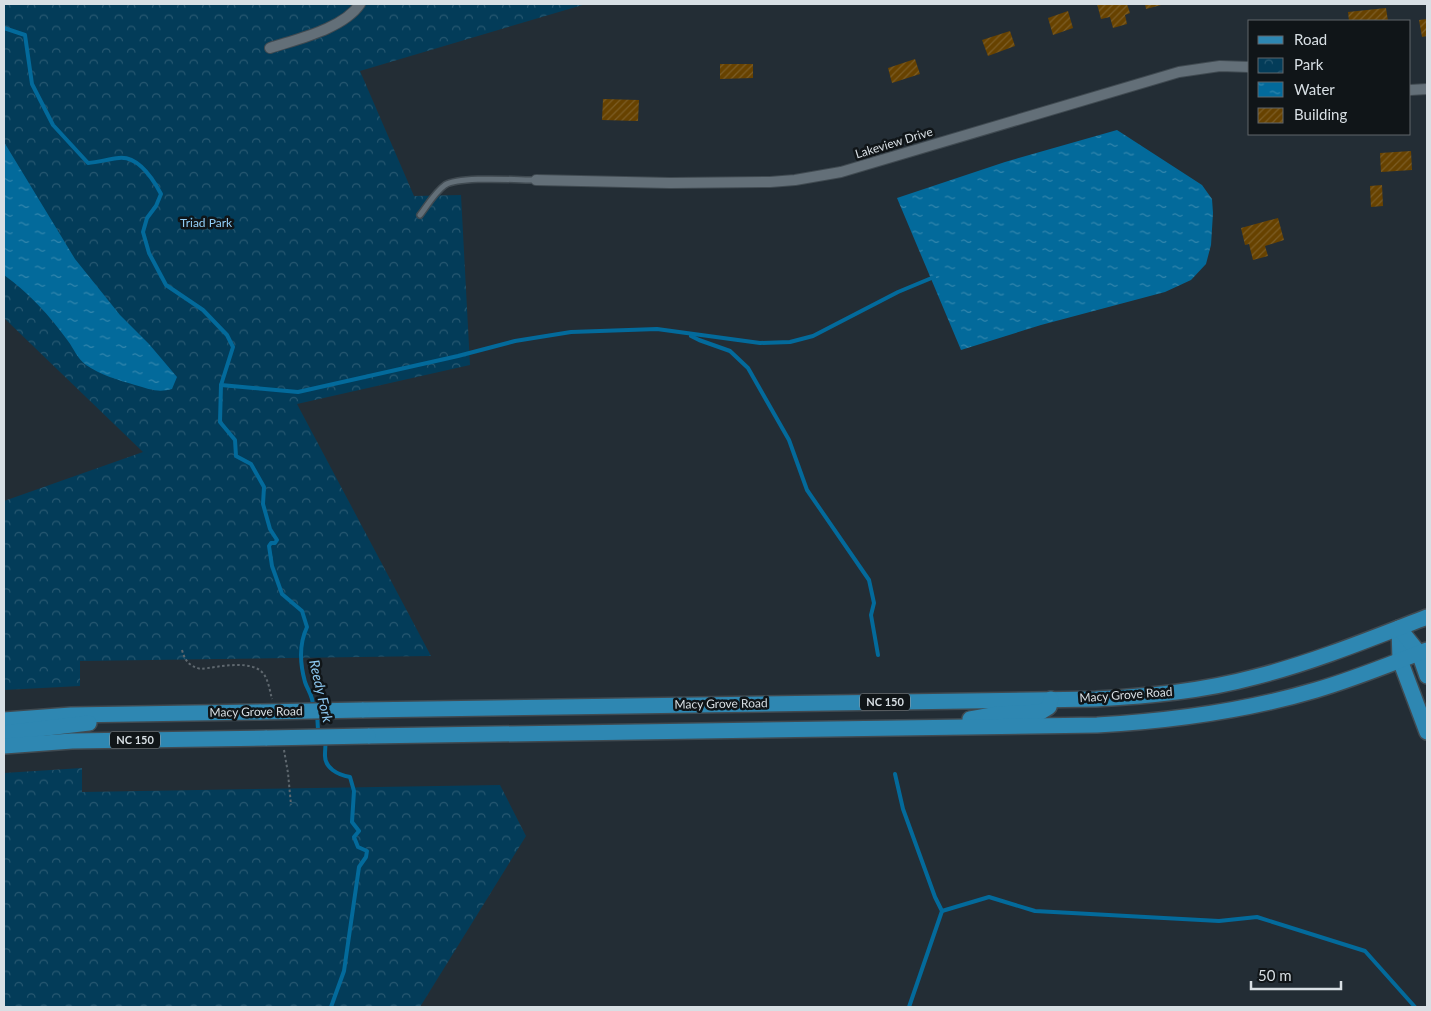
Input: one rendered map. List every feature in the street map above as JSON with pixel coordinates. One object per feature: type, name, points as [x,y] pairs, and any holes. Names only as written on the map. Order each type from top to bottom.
[{"type":"main road","name":"Macy Grove Road","points":[[4,720],[71,715],[1051,699],[1150,695],[1229,684],[1306,662],[1427,617]]},
{"type":"main road","points":[[1399,628],[1423,651],[1427,676]]},
{"type":"main road","points":[[1399,628],[1400,660],[1427,732]]},
{"type":"main road","name":"NC 150","points":[[4,746],[72,741],[1097,725],[1180,718],[1252,706],[1315,690],[1423,651]]},
{"type":"main road","points":[[926,727],[998,714],[1041,712],[1049,707],[1051,699]]},
{"type":"main road","points":[[4,733],[175,713]]},
{"type":"street","points":[[270,48],[314,33],[342,20],[360,4]]},
{"type":"street","name":"Lakeview Drive","points":[[536,180],[670,183],[796,180],[841,172],[1179,72],[1220,66],[1248,67]]},
{"type":"street","points":[[1411,90],[1427,89]]},
{"type":"lane","points":[[420,215],[439,190],[446,184],[459,180],[536,180]]},
{"type":"green space","name":"Triad Park","points":[[4,4],[586,4],[360,71],[414,196],[461,195],[470,365],[297,404],[431,656],[80,661],[80,686],[4,690],[4,501],[143,452],[4,318]]},
{"type":"green space","points":[[82,768],[82,792],[500,785],[526,836],[420,1007],[4,1007],[4,773]]},
{"type":"water","points":[[1117,130],[1202,185],[1212,199],[1211,245],[1206,264],[1191,280],[1165,292],[1041,325],[961,350],[897,198],[1005,162]]},
{"type":"water","points":[[4,142],[75,259],[120,315],[149,344],[177,377],[172,389],[158,391],[145,388],[110,377],[86,365],[46,314],[22,289],[4,275]]},
{"type":"building","points":[[1097,4],[1127,4],[1130,13],[1125,15],[1127,24],[1113,28],[1110,17],[1101,19]]},
{"type":"building","points":[[1145,4],[1165,4],[1146,9]]},
{"type":"building","points":[[1386,8],[1388,20],[1349,20],[1348,12]]},
{"type":"building","points":[[1068,11],[1073,28],[1053,35],[1048,18]]},
{"type":"building","points":[[1427,19],[1427,36],[1422,37],[1419,20]]},
{"type":"building","points":[[1010,31],[1015,46],[988,56],[982,40]]},
{"type":"building","points":[[915,59],[920,74],[892,83],[888,68]]},
{"type":"building","points":[[720,64],[753,64],[753,78],[720,79]]},
{"type":"building","points":[[603,99],[639,100],[638,121],[602,120]]},
{"type":"building","points":[[1411,151],[1412,170],[1381,172],[1380,153]]},
{"type":"building","points":[[1382,185],[1383,206],[1371,207],[1370,186]]},
{"type":"building","points":[[1278,218],[1284,240],[1265,246],[1268,256],[1253,260],[1249,244],[1245,245],[1241,228]]},
{"type":"waterway","points":[[4,28],[25,35],[32,84],[53,125],[88,163],[126,158],[139,165],[154,182],[161,194],[156,206],[147,218],[143,232],[149,253],[166,285],[203,310],[227,335],[233,347],[221,385],[220,422],[235,440],[236,456],[251,464],[264,487],[263,504],[270,529],[277,540],[269,546],[272,566],[282,594],[302,611],[307,627],[304,634],[301,661],[305,682],[312,697],[313,708]]},
{"type":"waterway","points":[[221,385],[298,392],[458,356],[515,341],[571,332],[657,329],[760,343],[790,342],[813,336],[898,292],[934,277]]},
{"type":"waterway","points":[[691,336],[730,351],[748,368],[789,440],[807,490],[869,580],[874,603],[871,615],[878,655]]},
{"type":"waterway","name":"Reedy Fork","points":[[317,713],[318,730],[320,733]]},
{"type":"waterway","name":"Reedy Fork","points":[[325,741],[325,759],[329,767],[341,775],[350,777],[354,791],[352,822],[359,831],[354,837],[358,847],[367,851],[366,857],[359,867],[344,971],[331,1007]]},
{"type":"waterway","points":[[895,774],[903,809],[935,897],[942,911],[909,1007]]},
{"type":"waterway","points":[[942,911],[989,897],[1035,911],[1219,921],[1257,917],[1365,951],[1415,1007]]}]
